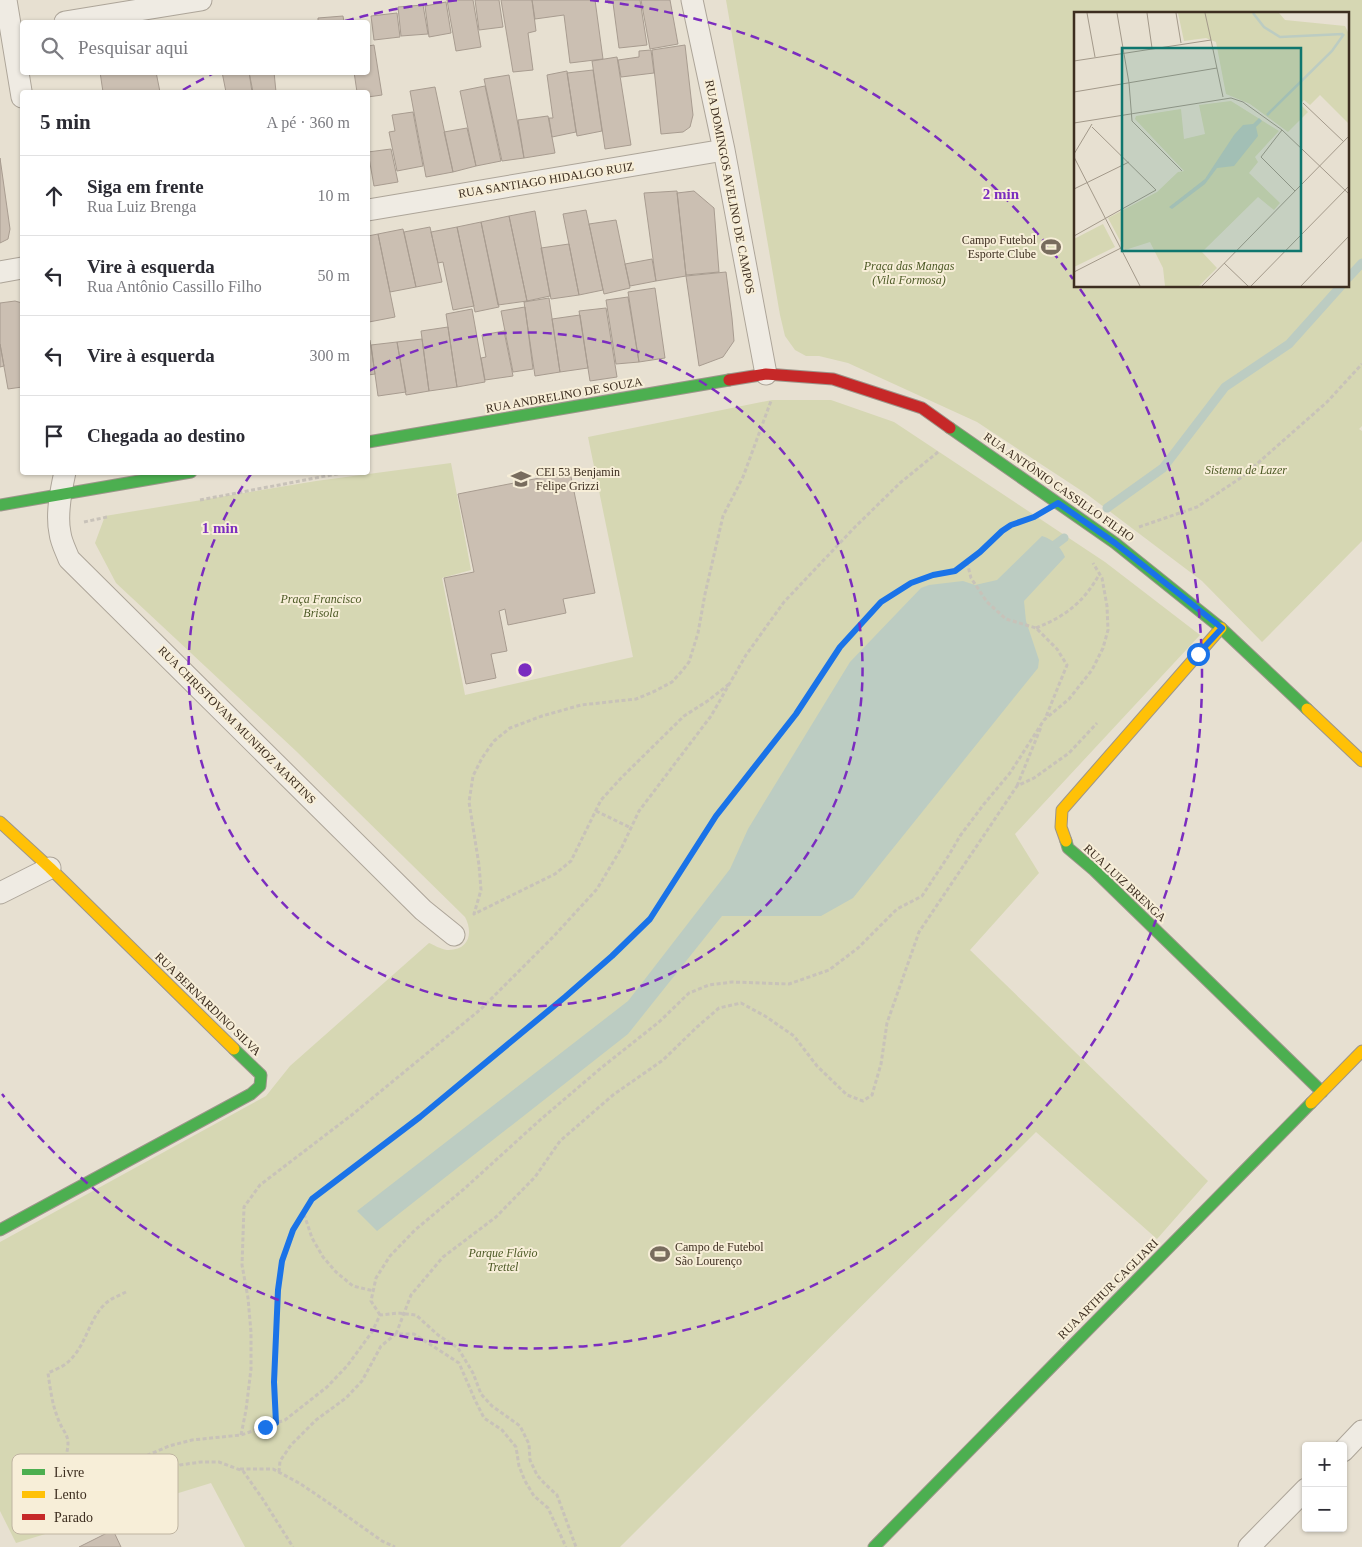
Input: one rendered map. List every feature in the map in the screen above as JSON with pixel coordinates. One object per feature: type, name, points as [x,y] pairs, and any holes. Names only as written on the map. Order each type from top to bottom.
[{"type":"street","points":[[6,0],[21,90]]},
{"type":"street","points":[[77,20],[201,0]]},
{"type":"street","name":"RUA DOMINGOS AVELINO DE CAMPOS","points":[[692,0],[724,150],[766,374]]},
{"type":"street","name":"RUA SANTIAGO HIDALGO RUIZ","points":[[370,210],[724,150]]},
{"type":"street","points":[[0,272],[20,268]]},
{"type":"street","name":"RUA ANDRELINO DE SOUZA","points":[[370,442],[766,374]]},
{"type":"street","name":"RUA ANTÔNIO CASSILLO FILHO","points":[[766,374],[832,379],[922,408],[1115,543],[1222,628],[1362,761]]},
{"type":"street","name":"RUA CHRISTOVAM MUNHOZ MARTINS","points":[[64,475],[60,495],[60,534],[69,559],[423,910],[454,935]]},
{"type":"street","points":[[0,505],[174,475]]},
{"type":"street","name":"RUA LUIZ BRENGA","points":[[1222,628],[1062,810],[1061,828],[1068,848],[1094,870],[1322,1092]]},
{"type":"street","name":"RUA BERNARDINO SILVA","points":[[0,822],[50,868],[260,1075],[260,1086],[251,1094],[0,1230]]},
{"type":"street","points":[[0,893],[50,868]]},
{"type":"street","name":"RUA ARTHUR CAGLIARI","points":[[874,1547],[1362,1051]]},
{"type":"street","points":[[1347,1446],[1362,1431]]},
{"type":"street","points":[[1249,1547],[1302,1493]]},
{"type":"path","points":[[1115,543],[1129,531],[1197,506],[1242,477],[1327,402],[1362,364]]},
{"type":"path","points":[[729,684],[684,716],[601,800],[571,861],[555,874],[474,914],[480,882],[469,802],[473,776],[482,758],[494,741],[510,728],[542,716],[581,705],[636,699],[656,692],[672,682],[682,671],[689,662],[698,633],[723,516],[743,477],[772,400]]},
{"type":"path","points":[[241,1434],[251,1369],[251,1332],[248,1298],[242,1265],[244,1207],[260,1185],[353,1114],[481,1009],[553,937],[597,889],[622,847],[639,811],[711,716],[746,655],[784,602],[888,496],[938,451]]},
{"type":"path","points":[[276,1423],[274,1382],[280,1270],[293,1230],[312,1199],[420,1117],[565,997],[612,956],[650,919],[716,816],[796,714],[840,647],[881,602],[911,583],[933,575],[955,571],[1011,525],[1034,517],[1058,503]]},
{"type":"path","points":[[380,1315],[371,1301],[376,1278],[390,1256],[415,1230],[464,1189],[540,1120],[659,1022],[689,993],[709,985],[732,982],[789,984],[829,970],[858,948],[897,910],[922,896],[960,836],[1010,773],[1044,720],[1069,699],[1092,670],[1103,648],[1108,630],[1107,606],[1102,578],[1092,561]]},
{"type":"path","points":[[279,1472],[280,1461],[295,1440],[316,1420],[346,1398],[362,1381],[381,1346],[396,1334],[410,1295],[443,1258],[496,1217],[535,1177],[560,1142],[613,1095],[663,1060],[719,1008],[741,1003],[765,1016],[794,1036],[818,1066],[847,1095],[863,1101],[872,1095],[881,1064],[887,1023],[919,932],[1017,786],[1067,665],[1057,649],[1036,628],[1006,619],[987,602],[971,578],[967,562]]},
{"type":"path","points":[[1036,628],[1054,621],[1078,604],[1100,574]]},
{"type":"path","points":[[1017,786],[1034,778],[1069,753],[1100,721]]},
{"type":"path","points":[[596,811],[631,828]]},
{"type":"path","points":[[304,1213],[312,1238],[323,1258],[353,1286],[374,1291]]},
{"type":"path","points":[[66,1454],[67,1434],[57,1417],[48,1374],[67,1364],[77,1352],[86,1338],[96,1314],[104,1304],[126,1292]]},
{"type":"path","points":[[380,1315],[416,1315],[438,1335],[458,1348],[473,1374],[481,1394],[492,1406],[520,1426],[529,1444],[530,1460],[537,1475],[557,1495],[576,1547]]},
{"type":"path","points":[[152,1454],[169,1446],[192,1440],[241,1434],[285,1420],[327,1387],[347,1366],[372,1332],[380,1315]]},
{"type":"path","points":[[396,1334],[414,1334],[459,1363],[474,1400],[484,1418],[502,1430],[516,1447],[519,1466],[525,1481],[534,1496],[548,1508],[566,1547]]},
{"type":"path","points":[[178,1466],[201,1462],[219,1462],[243,1471],[293,1547]]},
{"type":"path","points":[[236,1468],[273,1469],[323,1499],[382,1541],[396,1547]]},
{"type":"green space","points":[[726,0],[1362,0],[1362,426],[1359,429],[1362,431],[1362,541],[1262,642],[1202,581],[1088,495],[977,422],[848,363],[819,356],[806,356],[795,350],[785,336]]},
{"type":"green space","name":"Parque Flávio Trettel","points":[[772,400],[831,400],[894,422],[1105,562],[1200,635],[1015,834],[1039,873],[970,950],[1208,1181],[1157,1239],[1036,1132],[620,1547],[245,1547],[211,1483],[178,1493],[178,1454],[12,1454],[12,1534],[45,1534],[16,1543],[0,1511],[0,1242],[266,1096],[290,1066],[429,943],[447,950],[454,950],[464,944],[469,935],[468,923],[465,917],[296,751],[116,583],[95,543],[105,516],[316,481],[451,463],[471,570],[442,578],[465,695],[633,657],[588,437]]},
{"type":"shaded area","points":[[1042,536],[1056,544],[1065,557],[1024,601],[1026,621],[1039,660],[1038,668],[853,898],[821,916],[722,916],[628,1034],[377,1231],[357,1211],[628,1001],[730,869],[748,829],[850,662],[921,588],[929,585],[963,581],[975,585],[997,580]]},
{"type":"building","points":[[447,0],[473,0],[481,47],[456,51]]},
{"type":"building","points":[[475,0],[499,0],[503,27],[479,30]]},
{"type":"building","points":[[501,0],[532,0],[536,31],[528,33],[533,70],[513,72]]},
{"type":"building","points":[[532,0],[595,0],[603,59],[570,63],[564,15],[535,19]]},
{"type":"building","points":[[607,0],[640,0],[647,45],[619,48],[613,3],[608,3]]},
{"type":"building","points":[[641,0],[670,0],[678,44],[650,49]]},
{"type":"building","points":[[446,2],[451,33],[429,37],[425,6]]},
{"type":"building","points":[[423,5],[428,34],[401,36],[398,7]]},
{"type":"building","points":[[397,13],[400,37],[374,40],[371,16]]},
{"type":"building","points":[[343,16],[344,20],[318,20],[318,18]]},
{"type":"building","points":[[374,45],[382,95],[370,97],[370,90],[357,90],[354,75],[370,75],[370,46]]},
{"type":"building","points":[[685,45],[693,115],[690,127],[683,132],[661,134],[652,50]]},
{"type":"building","points":[[651,50],[654,73],[621,77],[618,60],[639,57],[639,51]]},
{"type":"building","points":[[617,57],[631,145],[605,149],[592,61]]},
{"type":"building","points":[[593,70],[602,131],[577,136],[567,73]]},
{"type":"building","points":[[567,71],[576,132],[552,137],[549,118],[553,118],[547,75]]},
{"type":"building","points":[[100,75],[157,75],[160,90],[103,90]]},
{"type":"building","points":[[223,75],[249,75],[252,90],[226,90]]},
{"type":"building","points":[[250,75],[274,75],[276,90],[253,90]]},
{"type":"building","points":[[509,75],[524,158],[502,161],[484,79]]},
{"type":"building","points":[[485,86],[501,161],[476,166],[460,91]]},
{"type":"building","points":[[435,87],[453,172],[426,177],[410,91]]},
{"type":"building","points":[[413,112],[423,166],[397,171],[389,132],[395,131],[392,115]]},
{"type":"building","points":[[548,116],[555,153],[524,158],[518,120]]},
{"type":"building","points":[[467,128],[476,166],[453,172],[444,132]]},
{"type":"building","points":[[391,149],[398,182],[374,186],[370,152]]},
{"type":"building","points":[[0,158],[10,229],[8,239],[0,243]]},
{"type":"building","points":[[677,191],[686,276],[656,281],[644,193]]},
{"type":"building","points":[[694,191],[714,208],[719,272],[686,275],[677,193]]},
{"type":"building","points":[[586,210],[603,290],[579,295],[563,214]]},
{"type":"building","points":[[535,211],[550,296],[527,301],[509,216]]},
{"type":"building","points":[[509,216],[527,301],[498,305],[481,222]]},
{"type":"building","points":[[616,220],[630,288],[604,294],[589,224]]},
{"type":"building","points":[[481,222],[499,307],[475,312],[457,227]]},
{"type":"building","points":[[430,227],[442,282],[416,287],[404,232]]},
{"type":"building","points":[[457,227],[474,306],[453,310],[443,262],[438,263],[431,232]]},
{"type":"building","points":[[403,229],[416,287],[390,292],[378,234]]},
{"type":"building","points":[[378,234],[395,317],[370,322],[370,236]]},
{"type":"building","points":[[569,244],[579,295],[551,299],[541,248]]},
{"type":"building","points":[[652,259],[656,281],[630,286],[625,264]]},
{"type":"building","points":[[726,272],[734,341],[723,357],[699,366],[686,276]]},
{"type":"building","points":[[655,288],[665,358],[639,362],[628,292]]},
{"type":"building","points":[[628,297],[639,362],[616,364],[606,300]]},
{"type":"building","points":[[549,298],[560,372],[535,376],[524,302]]},
{"type":"building","points":[[15,301],[20,302],[20,387],[8,389],[0,344],[0,303]]},
{"type":"building","points":[[525,307],[533,369],[513,372],[501,311]]},
{"type":"building","points":[[606,308],[617,377],[590,381],[579,311]]},
{"type":"building","points":[[472,309],[485,382],[457,387],[446,314]]},
{"type":"building","points":[[580,315],[588,368],[560,372],[552,319]]},
{"type":"building","points":[[448,327],[457,387],[429,391],[421,331]]},
{"type":"building","points":[[504,331],[513,376],[485,380],[481,358],[486,357],[482,335]]},
{"type":"building","points":[[422,339],[429,391],[406,395],[397,342]]},
{"type":"building","points":[[370,340],[375,374],[370,375]]},
{"type":"building","points":[[397,342],[406,392],[378,396],[371,345]]},
{"type":"building","points":[[0,344],[4,366],[0,367]]},
{"type":"building","points":[[570,472],[595,593],[563,599],[566,613],[508,625],[505,609],[499,611],[507,651],[491,654],[496,678],[466,684],[444,578],[474,572],[458,494]]},
{"type":"building","points":[[105,1534],[115,1534],[121,1547],[79,1547]]},
{"type":"waterway","points":[[1350,276],[1362,263]]},
{"type":"waterway","points":[[1107,508],[1163,468],[1225,387],[1289,344],[1339,288]]},
{"type":"waterway","points":[[1056,544],[1064,538]]},
{"type":"traffic: fast","points":[[370,442],[729,380]]},
{"type":"traffic: fast","points":[[950,428],[1115,543],[1221,628],[1307,709]]},
{"type":"traffic: fast","points":[[0,505],[174,475]]},
{"type":"traffic: fast","points":[[1066,841],[1068,848],[1094,870],[1322,1092]]},
{"type":"traffic: fast","points":[[0,1230],[251,1094],[260,1086],[261,1075],[234,1049]]},
{"type":"traffic: fast","points":[[874,1547],[1311,1103]]},
{"type":"traffic: slow","points":[[1066,841],[1061,827],[1062,810],[1221,628]]},
{"type":"traffic: slow","points":[[1307,709],[1362,761]]},
{"type":"traffic: slow","points":[[0,822],[50,868],[234,1049]]},
{"type":"traffic: slow","points":[[1311,1103],[1362,1051]]},
{"type":"traffic: jam","points":[[729,380],[766,374],[833,379],[922,408],[950,428]]},
{"type":"place","name":"Campo Futebol Esporte Clube","points":[[1051,247]]},
{"type":"place","name":"CEI 53 Benjamin Felipe Grizzi","points":[[521,479]]},
{"type":"place","name":"Campo de Futebol São Lourenço","points":[[660,1254]]},
{"type":"route","points":[[265,1427],[276,1423],[274,1382],[278,1290],[282,1261],[293,1230],[312,1199],[420,1117],[565,997],[612,956],[650,919],[716,816],[796,714],[840,647],[881,602],[911,583],[933,575],[955,571],[1011,525],[1034,517],[1058,503],[1115,543],[1222,628],[1198,654]]},
{"type":"park label","name":"Praça das Mangas (Vila Formosa)","points":[[909,273]]},
{"type":"park label","name":"Sistema de Lazer","points":[[1246,470]]},
{"type":"park label","name":"Praça Francisco Brisola","points":[[321,606]]}]
